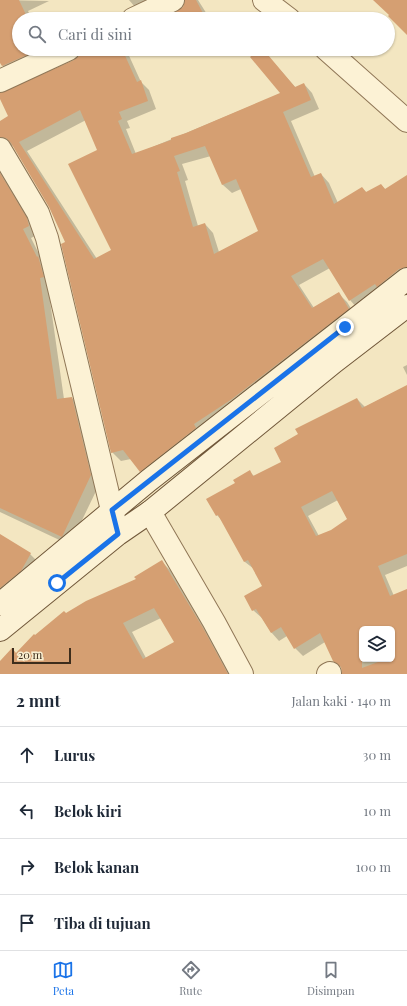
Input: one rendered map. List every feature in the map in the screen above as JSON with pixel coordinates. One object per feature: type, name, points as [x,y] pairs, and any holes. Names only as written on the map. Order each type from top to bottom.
[{"type":"main road","points":[[148,12],[173,0]]},
{"type":"main road","points":[[264,0],[280,12]]},
{"type":"main road","points":[[0,81],[54,56]]},
{"type":"main road","points":[[334,56],[407,121]]},
{"type":"main road","points":[[0,149],[38,213],[47,238],[118,534]]},
{"type":"main road","points":[[0,604],[112,510],[407,279]]},
{"type":"main road","points":[[0,630],[118,534],[150,512],[334,362],[407,306]]},
{"type":"main road","points":[[150,512],[214,622],[242,674]]},
{"type":"building","points":[[0,0],[19,0],[25,12],[12,12],[12,56],[25,56],[2,66],[0,63]]},
{"type":"building","points":[[185,0],[196,0],[202,12],[174,12],[183,7]]},
{"type":"building","points":[[373,0],[407,0],[407,35],[395,23],[395,12],[386,12]]},
{"type":"building","points":[[79,56],[125,56],[137,82],[141,80],[148,101],[119,112],[122,119],[118,121],[132,154],[171,140],[171,138],[280,93],[250,57],[269,56],[295,87],[304,83],[311,100],[283,112],[311,177],[321,173],[334,204],[362,187],[366,192],[381,184],[385,189],[407,175],[407,267],[399,269],[377,287],[375,284],[349,301],[323,259],[291,276],[312,308],[339,292],[349,309],[232,399],[194,424],[196,428],[140,472],[123,450],[111,453],[61,244],[65,242],[49,207],[11,143],[6,138],[0,137],[0,121],[8,116],[0,99],[0,93],[74,60]],"holes":[[[80,110],[97,150],[68,164],[111,250],[94,259],[19,142]],[[205,146],[222,185],[236,179],[258,231],[214,254],[205,223],[193,227],[177,172],[180,171],[174,156]]]},
{"type":"building","points":[[0,173],[27,218],[29,226],[23,229],[37,257],[38,256],[44,277],[40,278],[57,399],[72,397],[91,475],[62,537],[0,508]]},
{"type":"building","points":[[407,385],[407,554],[378,566],[390,596],[407,589],[407,674],[342,674],[341,667],[333,661],[320,633],[294,649],[281,627],[271,633],[256,609],[252,611],[244,596],[262,586],[248,560],[244,562],[218,515],[216,516],[206,499],[235,483],[233,480],[250,470],[253,476],[281,462],[274,448],[298,434],[295,429],[357,398],[362,408]],"holes":[[[332,491],[347,519],[331,530],[316,536],[301,507]]]},
{"type":"building","points":[[0,534],[31,553],[21,571],[0,588]]},
{"type":"building","points":[[162,560],[203,628],[228,674],[0,674],[0,661],[12,648],[16,653],[34,634],[35,635],[64,611],[66,613],[86,601],[136,579],[134,577]],"holes":[[[154,608],[174,642],[143,659],[123,623]]]},
{"type":"route","points":[[57,583],[118,534],[112,510],[345,327]]}]
